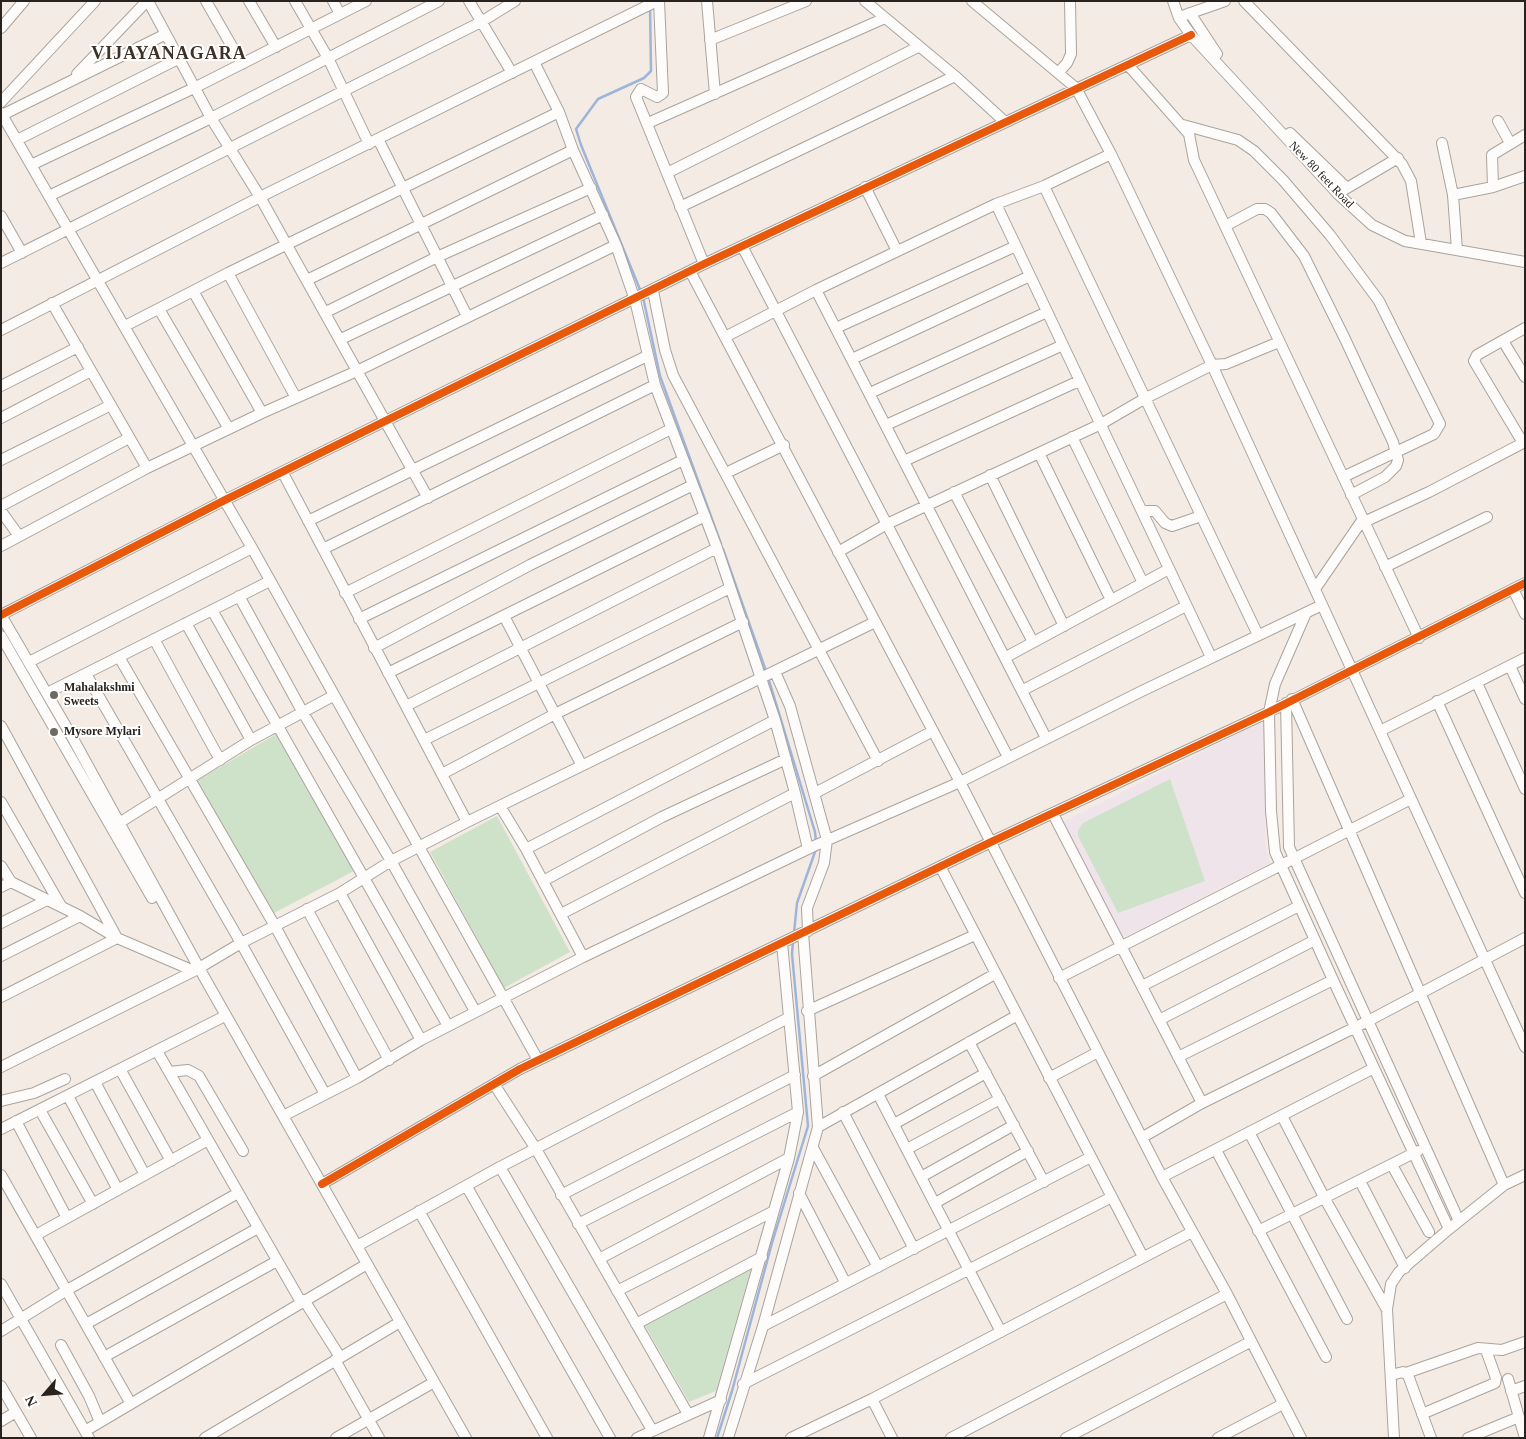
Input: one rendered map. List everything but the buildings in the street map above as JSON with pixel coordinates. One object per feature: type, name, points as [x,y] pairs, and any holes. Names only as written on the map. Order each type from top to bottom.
[{"type":"street","points":[[1,28],[24,1]]},
{"type":"street","points":[[1,102],[95,1]]},
{"type":"street","points":[[71,80],[147,1],[210,118],[260,197],[308,280],[428,498]]},
{"type":"street","points":[[206,1],[242,64]]},
{"type":"street","points":[[249,1],[276,47]]},
{"type":"street","points":[[294,1],[328,58],[344,91],[403,188],[467,316]]},
{"type":"street","points":[[332,1],[340,14]]},
{"type":"street","points":[[49,196],[210,118],[439,1]]},
{"type":"street","points":[[468,1],[512,73]]},
{"type":"street","points":[[1,263],[481,22],[515,1]]},
{"type":"street","points":[[1,330],[260,197],[534,62],[646,4],[658,1],[664,93],[657,97],[641,89],[636,97],[704,264]]},
{"type":"street","points":[[707,1],[715,94]]},
{"type":"street","points":[[710,40],[806,1]]},
{"type":"street","points":[[865,1],[955,76],[1004,122]]},
{"type":"street","points":[[972,1],[1076,88],[1111,154],[1212,365],[1525,1047]]},
{"type":"street","points":[[1058,73],[1067,63],[1071,54],[1070,1]]},
{"type":"street","name":"New 80 feet Road","points":[[1173,1],[1179,18],[1191,35],[1338,194],[1372,225],[1405,241],[1525,262]]},
{"type":"street","points":[[1179,18],[1225,1]]},
{"type":"street","points":[[1244,1],[1398,158],[1411,181],[1420,243]]},
{"type":"street","points":[[31,165],[194,88],[365,2]]},
{"type":"street","points":[[1190,13],[1209,44],[1238,80],[1347,188]]},
{"type":"street","points":[[648,123],[885,18]]},
{"type":"street","points":[[164,35],[2,114],[225,500],[538,1060]]},
{"type":"street","points":[[458,1438],[221,1018],[119,823],[47,693],[1,615],[225,500],[635,300],[704,264],[1191,35]]},
{"type":"street","points":[[667,173],[918,46]]},
{"type":"street","points":[[17,140],[178,59]]},
{"type":"street","points":[[534,62],[559,112],[572,150],[616,244],[635,300],[655,385],[717,548],[762,679],[795,793],[818,844],[824,863],[807,908],[805,932],[807,1011],[818,1127],[763,1326],[743,1384],[728,1438]]},
{"type":"street","points":[[1128,65],[1183,125],[1192,141],[1194,160],[1419,638]]},
{"type":"street","points":[[680,207],[955,76]]},
{"type":"street","points":[[125,326],[228,273],[559,112]]},
{"type":"street","points":[[1498,121],[1510,143]]},
{"type":"street","points":[[1183,125],[1238,140],[1254,151],[1283,180],[1330,235],[1379,301],[1440,426],[1434,434],[1343,478]]},
{"type":"street","points":[[1493,188],[1492,155],[1525,135]]},
{"type":"street","points":[[1442,143],[1452,195],[1457,250]]},
{"type":"street","points":[[308,280],[572,150]]},
{"type":"street","points":[[725,337],[816,290],[996,204],[1044,186],[1111,154]]},
{"type":"street","points":[[1338,194],[1398,158]]},
{"type":"street","points":[[1452,195],[1493,188],[1525,176]]},
{"type":"street","points":[[1044,186],[1258,635]]},
{"type":"street","points":[[865,187],[897,251]]},
{"type":"street","points":[[326,312],[437,257],[590,188]]},
{"type":"street","points":[[996,204],[1211,657]]},
{"type":"street","points":[[1225,226],[1261,208],[1276,218],[1313,273],[1397,451],[1398,460],[1391,472],[1351,494]]},
{"type":"street","points":[[341,339],[603,215]]},
{"type":"street","points":[[1,216],[22,253]]},
{"type":"street","points":[[1,546],[147,468],[262,413],[357,371],[616,244]]},
{"type":"street","points":[[742,246],[1008,757]]},
{"type":"street","points":[[836,328],[1016,246]]},
{"type":"street","points":[[690,272],[784,445],[838,552],[991,842],[1162,1177],[1227,1294],[1301,1438]]},
{"type":"street","points":[[228,273],[296,398]]},
{"type":"street","points":[[852,359],[1030,276]]},
{"type":"street","points":[[816,290],[1046,738]]},
{"type":"street","points":[[193,291],[262,413]]},
{"type":"street","points":[[653,291],[665,350],[673,375],[878,762]]},
{"type":"street","points":[[52,303],[147,468]]},
{"type":"street","points":[[159,309],[229,429]]},
{"type":"street","points":[[870,393],[1047,312]]},
{"type":"street","points":[[1315,589],[1364,521],[1429,492],[1524,443],[1474,361],[1477,355],[1525,328]]},
{"type":"street","points":[[1503,341],[1525,377]]},
{"type":"street","points":[[838,552],[887,524],[1101,424],[1144,398],[1212,365],[1226,364],[1279,342]]},
{"type":"street","points":[[886,425],[1063,346]]},
{"type":"street","points":[[1,386],[78,347]]},
{"type":"street","points":[[308,521],[647,356]]},
{"type":"street","points":[[1,418],[91,371]]},
{"type":"street","points":[[904,461],[1079,380]]},
{"type":"street","points":[[323,549],[655,385]]},
{"type":"street","points":[[1,460],[110,405]]},
{"type":"street","points":[[345,593],[671,430]]},
{"type":"street","points":[[1072,437],[1143,583]]},
{"type":"street","points":[[1,506],[129,438]]},
{"type":"street","points":[[726,473],[784,445]]},
{"type":"street","points":[[1039,452],[1111,600]]},
{"type":"street","points":[[359,619],[683,460]]},
{"type":"street","points":[[283,473],[467,822]]},
{"type":"street","points":[[990,476],[1064,626]]},
{"type":"street","points":[[374,648],[530,564],[694,485]]},
{"type":"street","points":[[954,492],[1033,642]]},
{"type":"street","points":[[1142,512],[1155,510],[1165,523],[1172,526],[1200,516]]},
{"type":"street","points":[[1,511],[19,536]]},
{"type":"street","points":[[388,673],[705,516]]},
{"type":"street","points":[[1386,567],[1487,517]]},
{"type":"street","points":[[28,662],[252,548]]},
{"type":"street","points":[[406,706],[717,548]]},
{"type":"street","points":[[1006,657],[1169,569]]},
{"type":"street","points":[[47,693],[270,581]]},
{"type":"street","points":[[322,1184],[538,1060],[941,868],[991,842],[1270,712],[1419,638],[1525,582]]},
{"type":"street","points":[[424,740],[730,588]]},
{"type":"street","points":[[1513,589],[1525,614]]},
{"type":"street","points":[[239,596],[302,711],[391,861],[475,1011]]},
{"type":"street","points":[[283,1116],[357,1078],[420,1040],[583,957],[818,844],[960,782],[1211,657],[1322,605]]},
{"type":"street","points":[[1023,690],[1186,606]]},
{"type":"street","points":[[212,610],[448,1026]]},
{"type":"street","points":[[1306,613],[1275,684],[1270,712],[1272,826],[1275,852],[1449,1229]]},
{"type":"street","points":[[504,616],[581,764]]},
{"type":"street","points":[[442,774],[555,714],[743,622]]},
{"type":"street","points":[[1,1067],[196,970],[241,943],[340,892],[391,861],[467,822],[581,764],[762,679],[875,622]]},
{"type":"street","points":[[186,623],[251,740]]},
{"type":"street","points":[[1,636],[283,1116],[466,1438]]},
{"type":"street","points":[[154,639],[220,760]]},
{"type":"street","points":[[119,657],[275,926],[357,1078]]},
{"type":"street","points":[[1380,731],[1525,658]]},
{"type":"street","points":[[1510,666],[1525,699]]},
{"type":"street","points":[[776,672],[790,706],[815,793],[818,844]]},
{"type":"street","points":[[86,674],[241,943],[325,1094]]},
{"type":"street","points":[[1477,683],[1525,789]]},
{"type":"street","points":[[119,823],[251,740],[333,696]]},
{"type":"street","points":[[1289,701],[1349,831],[1504,1185]]},
{"type":"street","points":[[1289,701],[1288,836],[1294,859],[1459,1221]]},
{"type":"street","points":[[1437,701],[1520,871],[1525,893]]},
{"type":"street","points":[[526,849],[775,720]]},
{"type":"street","points":[[1,726],[117,938]]},
{"type":"street","points":[[815,793],[878,762],[933,731]]},
{"type":"street","points":[[543,881],[662,817],[786,759]]},
{"type":"street","points":[[561,914],[795,793]]},
{"type":"street","points":[[1059,978],[1411,799]]},
{"type":"street","points":[[1,802],[60,906]]},
{"type":"street","points":[[500,806],[526,849],[583,957]]},
{"type":"street","points":[[1053,814],[1202,1103]]},
{"type":"street","points":[[1,866],[6,885],[60,906],[117,938],[196,970]]},
{"type":"street","points":[[941,868],[1016,1016],[1144,1258]]},
{"type":"street","points":[[340,892],[420,1040]]},
{"type":"street","points":[[1,923],[47,900]]},
{"type":"street","points":[[1142,986],[1300,906]]},
{"type":"street","points":[[307,909],[389,1060]]},
{"type":"street","points":[[1,956],[80,916]]},
{"type":"street","points":[[807,1011],[975,935]]},
{"type":"street","points":[[1,997],[117,938]]},
{"type":"street","points":[[1143,1138],[1202,1103],[1368,1021],[1525,938]]},
{"type":"street","points":[[1159,1020],[1315,940]]},
{"type":"street","points":[[709,1438],[762,1257],[772,1212],[789,1158],[798,1112],[782,943]]},
{"type":"street","points":[[813,1076],[995,974]]},
{"type":"street","points":[[1178,1057],[1333,980]]},
{"type":"street","points":[[818,1127],[1016,1016]]},
{"type":"street","points":[[1,1128],[221,1018]]},
{"type":"street","points":[[357,1246],[500,1168],[788,1018]]},
{"type":"street","points":[[969,1042],[1044,1182]]},
{"type":"street","points":[[157,1051],[277,1261],[337,1359],[379,1438]]},
{"type":"street","points":[[1049,1078],[1098,1052]]},
{"type":"street","points":[[1162,1177],[1374,1068]]},
{"type":"street","points":[[120,1069],[171,1161]]},
{"type":"street","points":[[169,1072],[188,1070],[199,1076],[243,1151]]},
{"type":"street","points":[[894,1124],[986,1073]]},
{"type":"street","points":[[561,1195],[796,1075]]},
{"type":"street","points":[[1,1101],[34,1093],[65,1079]]},
{"type":"street","points":[[95,1082],[145,1175]]},
{"type":"street","points":[[494,1084],[536,1149],[688,1414]]},
{"type":"street","points":[[878,1094],[1001,1332]]},
{"type":"street","points":[[68,1096],[118,1190]]},
{"type":"street","points":[[907,1149],[1000,1100]]},
{"type":"street","points":[[40,1110],[93,1204]]},
{"type":"street","points":[[578,1224],[798,1112]]},
{"type":"street","points":[[844,1112],[914,1249]]},
{"type":"street","points":[[1282,1116],[1325,1199],[1387,1309]]},
{"type":"street","points":[[16,1121],[67,1218]]},
{"type":"street","points":[[921,1177],[1014,1125]]},
{"type":"street","points":[[1249,1132],[1347,1319]]},
{"type":"street","points":[[36,1236],[208,1140]]},
{"type":"street","points":[[813,1148],[878,1267]]},
{"type":"street","points":[[1258,1231],[1426,1148]]},
{"type":"street","points":[[1216,1150],[1326,1357]]},
{"type":"street","points":[[935,1203],[1028,1152]]},
{"type":"street","points":[[763,1326],[845,1282],[949,1232],[1091,1157]]},
{"type":"street","points":[[599,1259],[789,1158]]},
{"type":"street","points":[[1392,1165],[1428,1232]]},
{"type":"street","points":[[500,1168],[652,1430]]},
{"type":"street","points":[[1,1175],[131,1404]]},
{"type":"street","points":[[1394,1438],[1387,1309],[1390,1284],[1449,1229],[1504,1185],[1525,1175]]},
{"type":"street","points":[[1360,1181],[1405,1268]]},
{"type":"street","points":[[467,1187],[610,1438]]},
{"type":"street","points":[[799,1192],[845,1282]]},
{"type":"street","points":[[1,1331],[66,1290],[238,1193]]},
{"type":"street","points":[[743,1384],[1112,1197]]},
{"type":"street","points":[[419,1211],[548,1438]]},
{"type":"street","points":[[616,1290],[772,1212]]},
{"type":"street","points":[[86,1324],[258,1228]]},
{"type":"street","points":[[791,1438],[872,1399],[1192,1232]]},
{"type":"street","points":[[636,1324],[762,1257]]},
{"type":"street","points":[[104,1357],[277,1261]]},
{"type":"street","points":[[1,1284],[87,1434],[100,1422],[362,1267]]},
{"type":"street","points":[[951,1438],[1227,1294]]},
{"type":"street","points":[[205,1438],[395,1325]]},
{"type":"street","points":[[1066,1438],[1250,1342]]},
{"type":"street","points":[[1391,1375],[1406,1373],[1478,1348],[1502,1350],[1525,1342]]},
{"type":"street","points":[[62,1344],[100,1422]]},
{"type":"street","points":[[1422,1414],[1495,1383],[1496,1378],[1486,1350]]},
{"type":"street","points":[[1406,1373],[1431,1438]]},
{"type":"street","points":[[1508,1379],[1525,1438]]},
{"type":"street","points":[[336,1438],[368,1418],[429,1385]]},
{"type":"street","points":[[1,1386],[31,1438]]},
{"type":"street","points":[[1511,1391],[1525,1386]]},
{"type":"street","points":[[872,1399],[892,1438]]},
{"type":"street","points":[[637,1438],[721,1400]]},
{"type":"street","points":[[1222,1437],[1283,1404]]},
{"type":"street","points":[[1,1421],[16,1412]]},
{"type":"street","points":[[1468,1438],[1519,1417]]},
{"type":"shaded area","points":[[1267,719],[1265,844],[1270,863],[1123,938],[1063,822]]},
{"type":"green space","points":[[276,734],[354,871],[272,914],[195,782]]},
{"type":"green space","points":[[1170,779],[1205,881],[1118,913],[1078,836],[1078,830],[1083,823]]},
{"type":"green space","points":[[497,816],[570,952],[504,988],[430,852]]},
{"type":"green space","points":[[752,1265],[716,1391],[689,1402],[644,1324]]},
{"type":"waterway","points":[[641,292],[576,129],[598,99],[644,78],[651,71],[650,7]]},
{"type":"waterway","points":[[643,297],[660,376],[721,544]]},
{"type":"waterway","points":[[723,549],[766,671]]},
{"type":"waterway","points":[[768,677],[815,832],[816,841]]},
{"type":"waterway","points":[[794,933],[797,903],[816,849]]},
{"type":"waterway","points":[[717,1438],[732,1391],[772,1243],[808,1126],[792,954],[793,941]]},
{"type":"cycle path","points":[[1,615],[225,500],[704,264],[1191,35]]},
{"type":"cycle path","points":[[322,1184],[520,1069],[991,842],[1269,712],[1525,583]]},
{"type":"place","name":"Mahalakshmi Sweets","points":[[54,695]]},
{"type":"place","name":"Mysore Mylari","points":[[54,732]]},
{"type":"district","name":"VIJAYANAGARA","points":[[169,54]]}]
